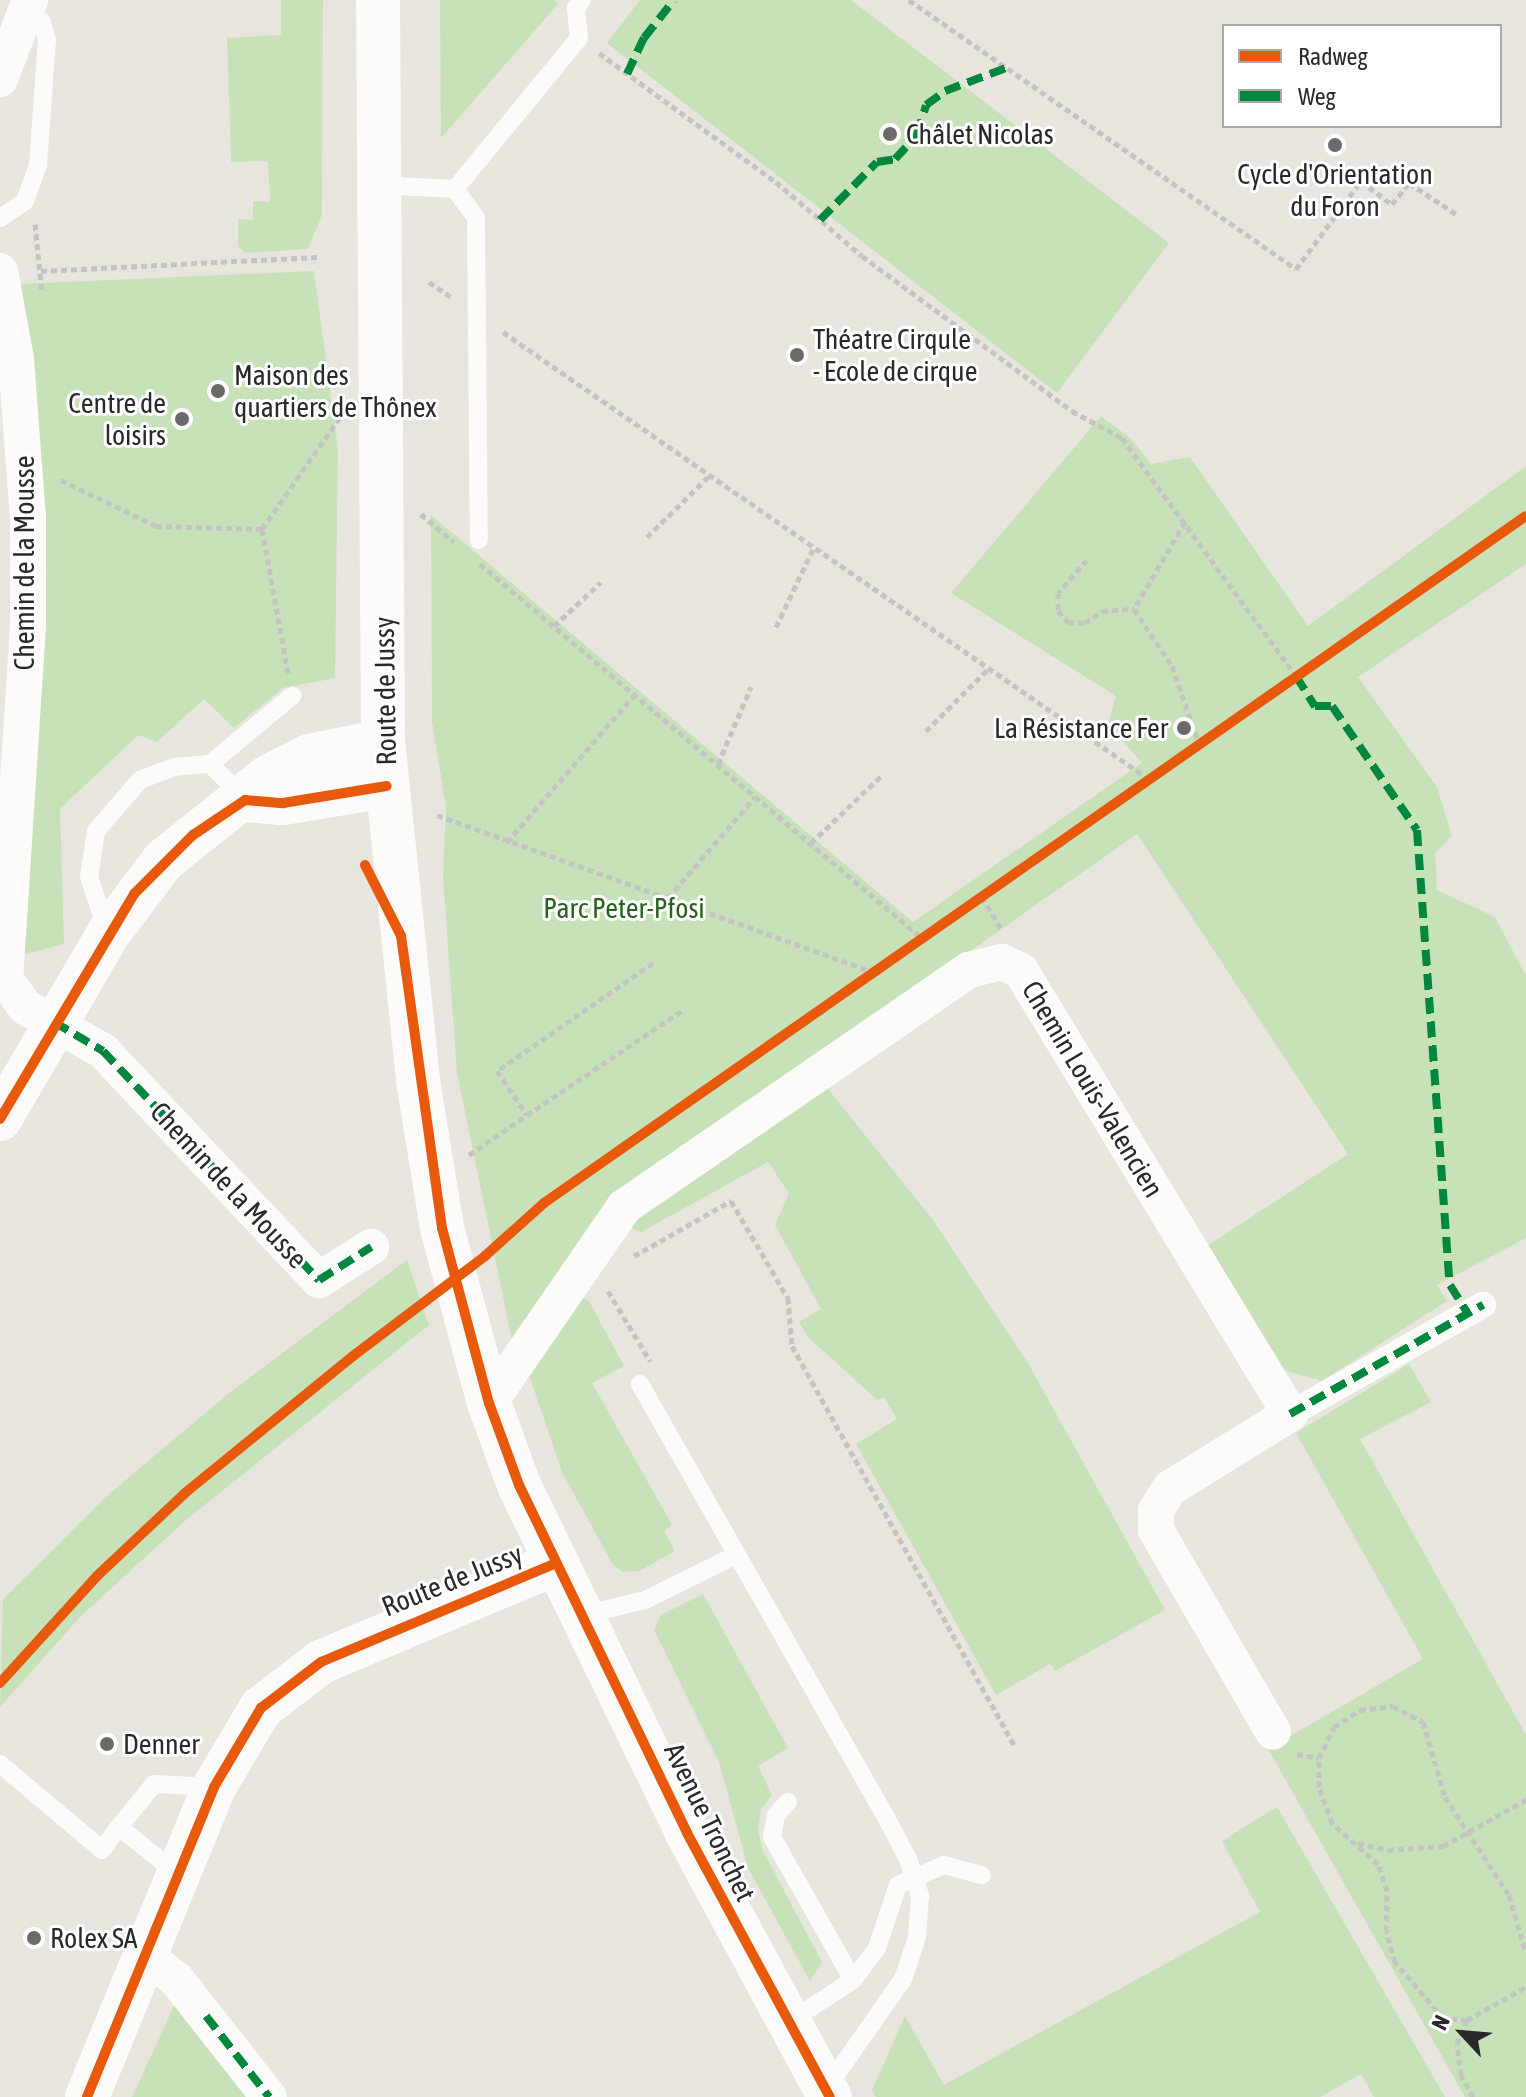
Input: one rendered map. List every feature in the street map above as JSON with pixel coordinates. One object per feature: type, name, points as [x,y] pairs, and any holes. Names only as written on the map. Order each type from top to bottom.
[{"type":"main road","name":"Route de Jussy","points":[[87,2097],[170,1968],[178,1874],[214,1787],[261,1708],[300,1675],[395,1629],[554,1564],[489,1403],[442,1228],[420,1096],[383,741],[378,0]]},
{"type":"main road","points":[[0,1119],[108,934],[164,860],[245,800],[268,777],[309,756],[383,741]]},
{"type":"main road","points":[[245,800],[283,803],[387,786]]},
{"type":"main road","name":"Avenue Tronchet","points":[[554,1564],[787,2024],[828,2093]]},
{"type":"street","points":[[0,79],[28,4]]},
{"type":"street","name":"Chemin de la Mousse","points":[[0,272],[28,625],[2,955],[5,979],[25,1007],[103,1051],[319,1280],[371,1247]]},
{"type":"street","name":"Chemin Louis-Valencien","points":[[489,1403],[602,1262],[624,1207],[969,970],[1002,962],[1021,971],[1290,1414]]},
{"type":"street","points":[[1273,1732],[1156,1530],[1156,1510],[1170,1488],[1290,1414],[1483,1305]]},
{"type":"street","points":[[170,1968],[269,2097]]},
{"type":"lane","points":[[455,189],[579,38],[576,8],[582,0]]},
{"type":"lane","points":[[0,218],[25,201],[38,165],[47,40],[42,22],[28,4]]},
{"type":"lane","points":[[377,185],[455,189]]},
{"type":"lane","points":[[455,189],[476,218],[480,317],[472,545]]},
{"type":"lane","points":[[108,934],[89,877],[96,831],[140,780],[174,767],[210,764],[292,696]]},
{"type":"lane","points":[[210,764],[245,800]]},
{"type":"lane","points":[[640,1384],[908,1859],[920,1897],[917,1937],[888,2005],[828,2093]]},
{"type":"lane","points":[[580,1615],[645,1600],[736,1555]]},
{"type":"lane","points":[[0,1764],[102,1850],[154,1784],[214,1787]]},
{"type":"lane","points":[[788,1802],[776,1815],[772,1837],[853,1980]]},
{"type":"lane","points":[[119,1827],[178,1874]]},
{"type":"lane","points":[[787,2024],[853,1980],[877,1948],[898,1885],[944,1865],[982,1875]]},
{"type":"path","points":[[909,0],[1296,269],[1361,181],[1392,204],[1409,183],[1456,214]]},
{"type":"path","points":[[579,38],[776,182],[862,256],[1072,411],[1122,438],[1300,673],[1284,685]]},
{"type":"path","points":[[0,272],[318,257]]},
{"type":"path","points":[[429,282],[1149,779]]},
{"type":"path","points":[[292,696],[262,529],[340,417]]},
{"type":"path","points":[[52,476],[156,526],[262,529]]},
{"type":"path","points":[[647,537],[709,476]]},
{"type":"path","points":[[421,514],[472,545]]},
{"type":"path","points":[[1134,609],[1185,522]]},
{"type":"path","points":[[776,627],[813,549]]},
{"type":"path","points":[[475,560],[922,938]]},
{"type":"path","points":[[1087,560],[1058,593],[1058,611],[1068,622],[1085,623],[1102,611],[1134,609]]},
{"type":"path","points":[[554,626],[601,582]]},
{"type":"path","points":[[1134,609],[1172,666],[1199,744]]},
{"type":"path","points":[[926,731],[987,670]]},
{"type":"path","points":[[718,764],[751,687]]},
{"type":"path","points":[[507,842],[635,694]]},
{"type":"path","points":[[1187,753],[1211,736]]},
{"type":"path","points":[[1137,788],[1162,771]]},
{"type":"path","points":[[811,843],[881,776]]},
{"type":"path","points":[[668,898],[755,797]]},
{"type":"path","points":[[437,815],[873,972]]},
{"type":"path","points":[[970,905],[995,888]]},
{"type":"path","points":[[910,946],[934,930]]},
{"type":"path","points":[[527,1115],[497,1071],[653,963]]},
{"type":"path","points":[[860,981],[885,963]]},
{"type":"path","points":[[465,1158],[684,1009]]},
{"type":"path","points":[[640,1384],[651,1363],[607,1289],[602,1262],[731,1201],[788,1298],[792,1346],[1015,1747]]},
{"type":"path","points":[[1526,1953],[1509,1895],[1445,1797],[1423,1722],[1393,1706],[1360,1710],[1334,1727],[1319,1758],[1319,1787],[1332,1823],[1357,1842],[1378,1864],[1387,1891],[1386,1931],[1395,1962],[1443,2018],[1467,2020],[1526,1987]]},
{"type":"path","points":[[1357,1842],[1420,1851],[1467,1835],[1526,1800]]},
{"type":"path","points":[[1467,2020],[1457,2044],[1461,2075],[1473,2097]]},
{"type":"green space","points":[[281,0],[323,0],[322,215],[308,249],[245,253],[238,246],[238,219],[253,220],[253,201],[270,202],[268,161],[231,162],[227,38],[281,35]]},
{"type":"green space","points":[[440,0],[554,0],[558,4],[441,138]]},
{"type":"green space","points":[[640,0],[851,0],[1169,243],[1057,393],[607,43]]},
{"type":"green space","points":[[314,271],[338,449],[335,678],[283,688],[234,728],[204,699],[157,742],[138,735],[60,809],[64,944],[18,956],[36,446],[21,284]]},
{"type":"green space","name":"Parc Peter-Pfosi","points":[[1101,416],[1129,437],[1151,464],[1190,457],[1308,626],[1526,466],[1526,564],[1358,677],[1437,787],[1452,836],[1435,853],[1437,890],[1495,917],[1526,976],[1526,1238],[1437,1285],[1447,1301],[1322,1381],[1284,1370],[1207,1246],[1348,1154],[1137,834],[638,1184],[512,1340],[457,1073],[443,875],[446,807],[432,722],[431,515],[913,922],[1142,763],[1108,724],[1116,696],[951,593]]},
{"type":"green space","points":[[824,1084],[933,1220],[1028,1363],[1165,1610],[1055,1671],[1050,1664],[996,1695],[856,1444],[897,1419],[884,1397],[877,1400],[807,1336],[799,1322],[821,1309],[775,1225],[789,1193],[768,1162],[641,1232],[629,1227],[643,1210]]},
{"type":"green space","points":[[407,1260],[429,1325],[187,1519],[80,1617],[0,1707],[3,1599],[108,1495],[229,1393]]},
{"type":"green space","points":[[578,1296],[589,1301],[624,1366],[592,1383],[672,1525],[664,1531],[675,1551],[639,1571],[623,1572],[613,1565],[562,1472],[529,1375]]},
{"type":"green space","points":[[1409,1364],[1431,1402],[1360,1439],[1526,1735],[1526,2097],[1465,2097],[1268,1749],[1423,1659],[1296,1433]]},
{"type":"green space","points":[[703,1594],[788,1748],[758,1766],[772,1795],[761,1809],[758,1830],[763,1851],[822,1962],[810,1981],[748,1868],[719,1762],[654,1630],[661,1615]]},
{"type":"green space","points":[[1277,1807],[1445,2097],[1374,2097],[1361,2074],[1320,2097],[876,2097],[872,2090],[905,2016],[944,2085],[1260,1912],[1222,1841]]},
{"type":"green space","points":[[175,2004],[249,2097],[132,2097]]},
{"type":"marked path","points":[[627,74],[644,38],[674,0]]},
{"type":"marked path","points":[[820,220],[877,162],[895,159],[917,135],[926,105],[945,91],[1006,68]]},
{"type":"marked path","points":[[1296,676],[1315,706],[1332,706],[1417,830],[1450,1285],[1469,1315]]},
{"type":"marked path","points":[[54,1022],[103,1051],[319,1280],[371,1247]]},
{"type":"marked path","points":[[1290,1414],[1483,1305]]},
{"type":"marked path","points":[[206,2016],[269,2097]]},
{"type":"cycle path","points":[[0,1683],[97,1576],[185,1493],[353,1356],[485,1256],[544,1203],[1526,516]]},
{"type":"cycle path","points":[[0,1119],[134,894],[193,835],[245,800],[283,803],[387,786]]},
{"type":"cycle path","points":[[365,865],[401,936],[442,1228],[489,1403],[519,1485],[687,1833],[830,2097]]},
{"type":"cycle path","points":[[87,2097],[214,1787],[261,1708],[321,1662],[554,1564]]},
{"type":"place","name":"Châlet Nicolas","points":[[890,134]]},
{"type":"place","name":"Cycle d'Orientation du Foron","points":[[1335,145]]},
{"type":"place","name":"Théatre Cirqule - Ecole de cirque","points":[[797,355]]},
{"type":"place","name":"Maison des quartiers de Thônex","points":[[218,391]]},
{"type":"place","name":"Centre de loisirs","points":[[182,419]]},
{"type":"place","name":"La Résistance Fer","points":[[1184,728]]},
{"type":"place","name":"Denner","points":[[107,1744]]},
{"type":"place","name":"Rolex SA","points":[[34,1938]]}]
